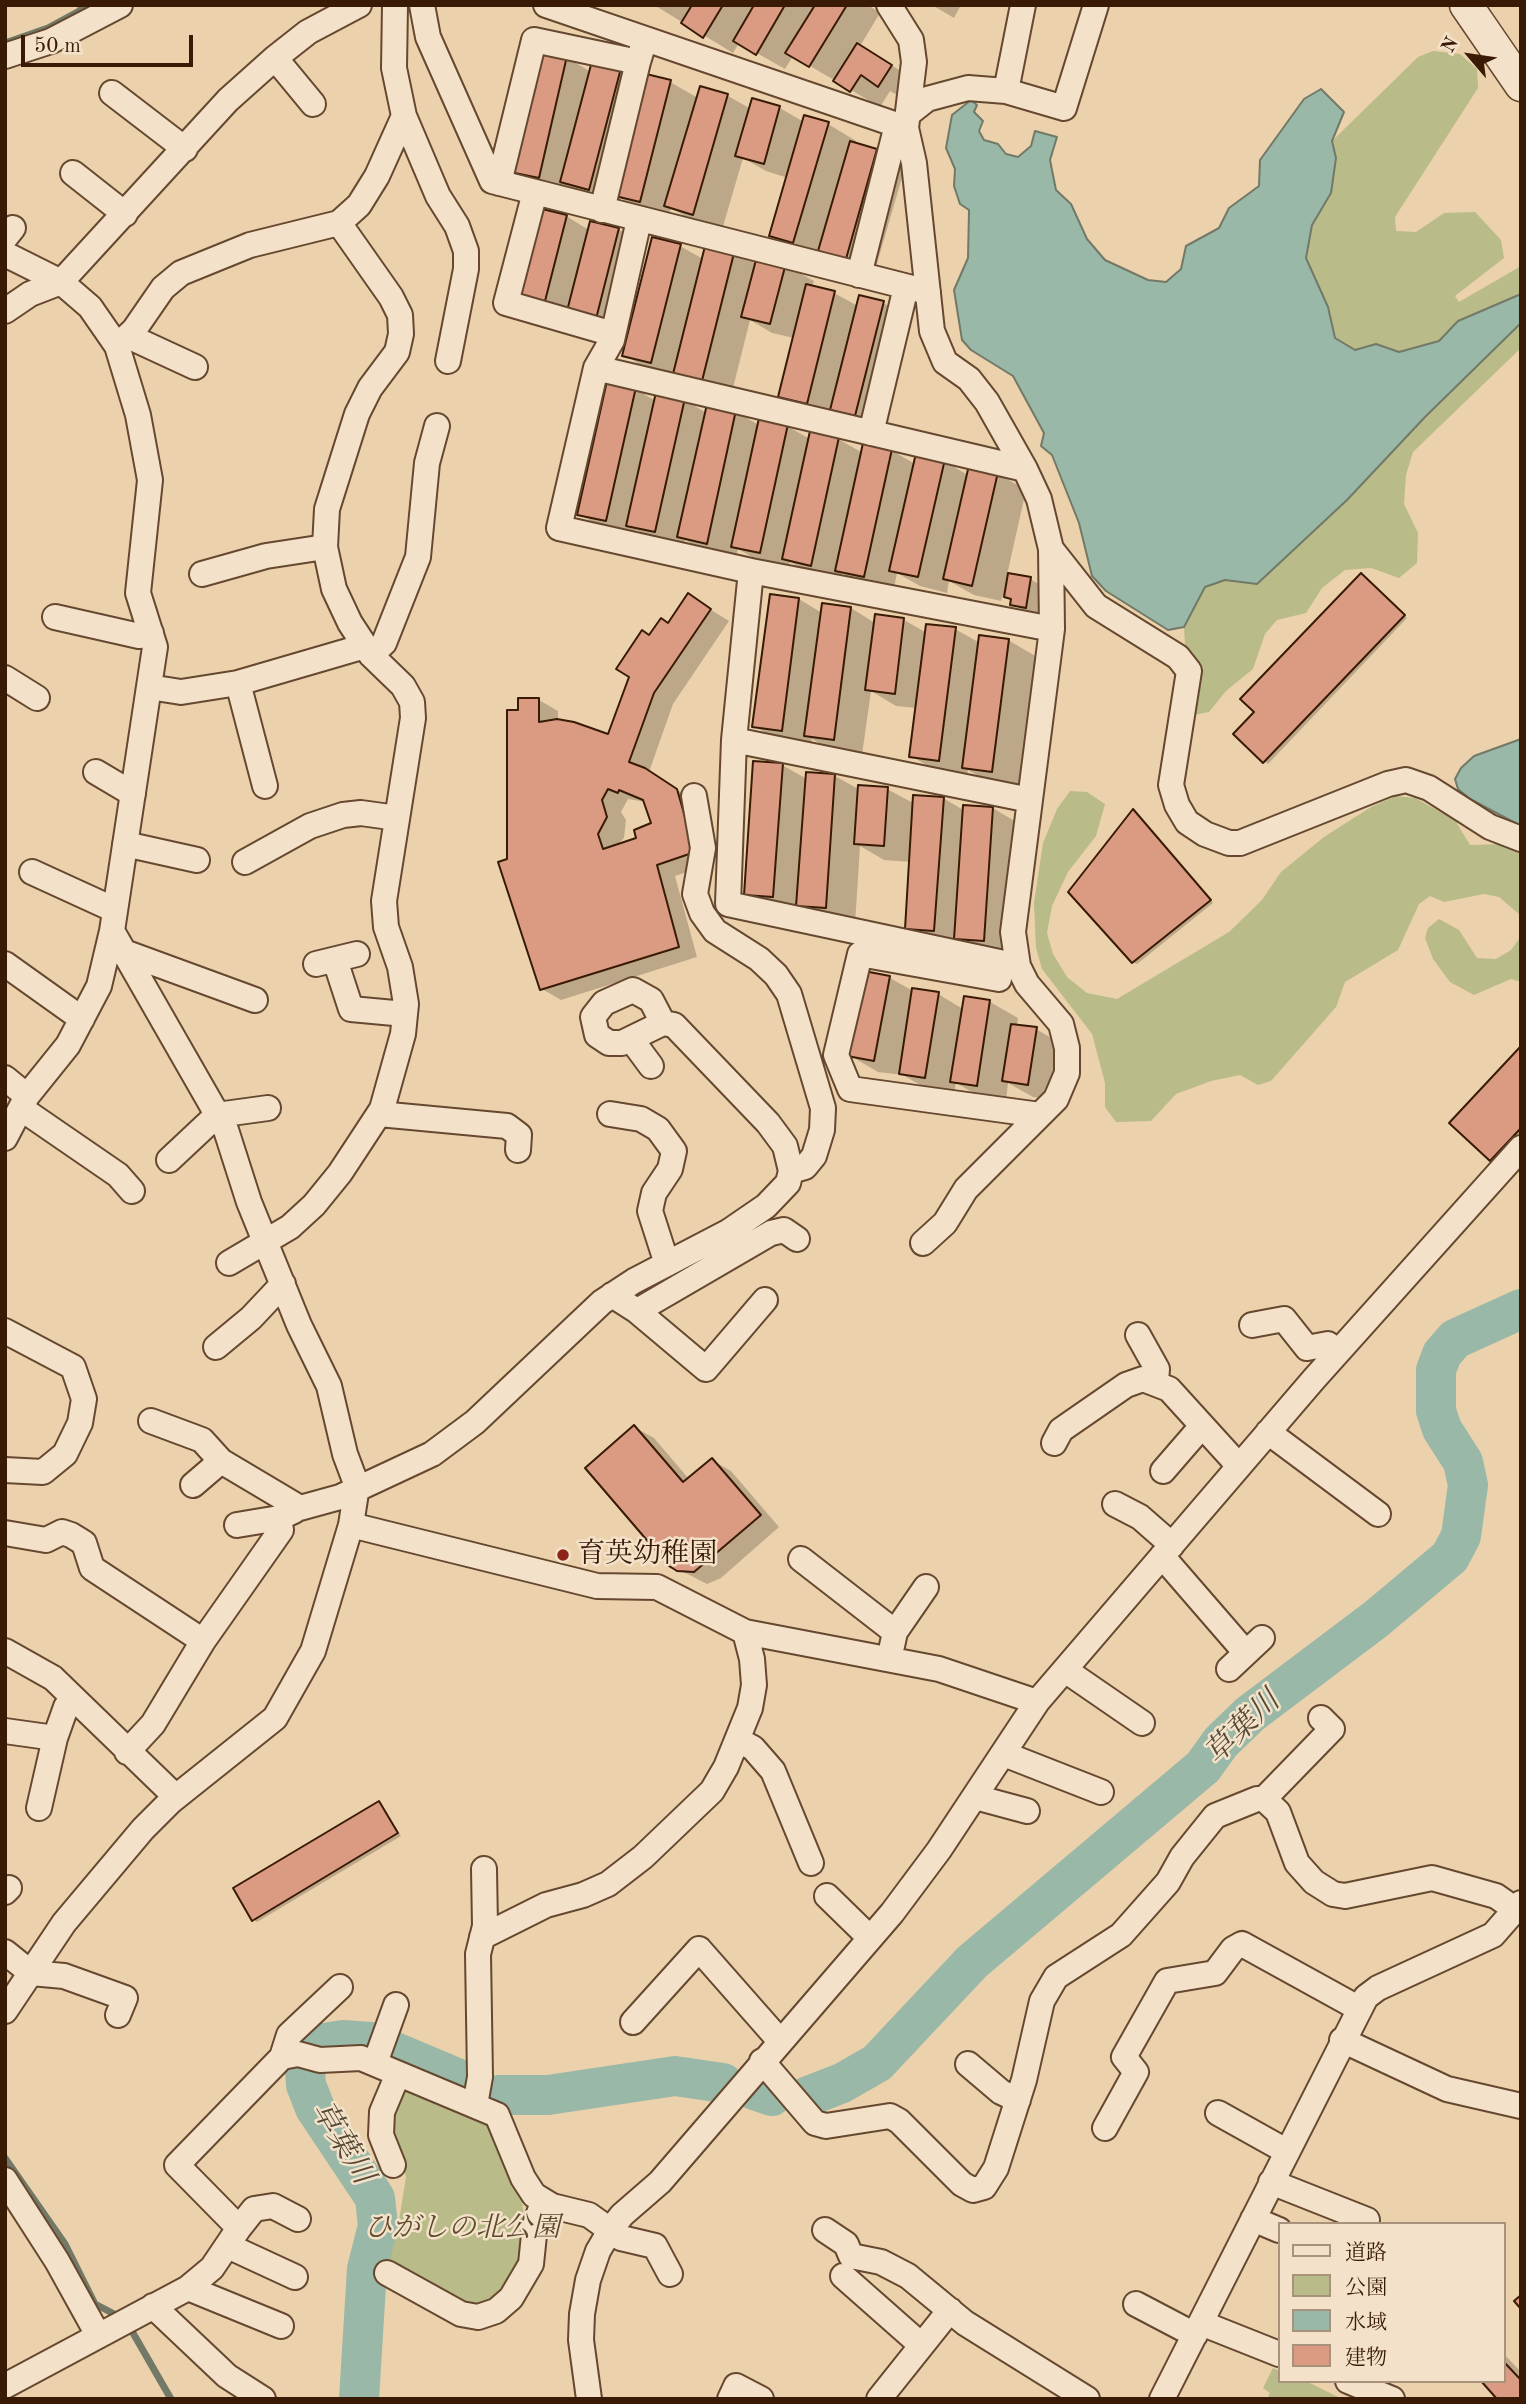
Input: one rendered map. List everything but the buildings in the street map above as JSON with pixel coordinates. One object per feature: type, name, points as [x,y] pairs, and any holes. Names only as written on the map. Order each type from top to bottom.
[{"type":"street","points":[[5,56],[51,41],[120,5]]},
{"type":"street","points":[[5,311],[30,294],[61,282],[228,100],[275,58],[308,32],[359,5]]},
{"type":"street","points":[[395,5],[394,68],[404,116],[434,187],[457,226],[466,251],[466,270],[448,361]]},
{"type":"street","points":[[422,5],[428,37],[492,181],[917,289]]},
{"type":"street","points":[[545,5],[642,51]]},
{"type":"street","points":[[859,275],[904,122],[914,62],[911,40],[889,5]]},
{"type":"street","points":[[1006,91],[1023,5]]},
{"type":"street","points":[[904,122],[919,103],[946,92],[968,88],[1006,91],[1064,108],[1096,5]]},
{"type":"street","points":[[1466,5],[1521,85]]},
{"type":"street","points":[[499,183],[534,40],[642,51],[904,122]]},
{"type":"street","points":[[602,210],[642,51]]},
{"type":"street","points":[[275,58],[313,104]]},
{"type":"street","points":[[112,93],[185,149]]},
{"type":"street","points":[[5,1138],[25,1103],[68,1045],[99,986],[117,931],[125,844],[155,648],[138,593],[150,480],[122,341],[163,288],[181,273],[250,245],[339,223],[359,205],[377,176],[404,116]]},
{"type":"street","points":[[904,122],[914,163],[917,289],[945,362],[969,379],[987,402],[1025,468],[1039,499],[1051,549],[1052,629],[1009,973]]},
{"type":"street","points":[[73,173],[125,214]]},
{"type":"street","points":[[534,192],[506,303],[613,334]]},
{"type":"street","points":[[639,220],[613,334],[596,368],[559,528],[751,572],[1052,629]]},
{"type":"street","points":[[229,1263],[267,1242],[314,1205],[362,1142],[379,1114],[393,1074],[405,1014],[400,967],[386,927],[384,901],[413,718],[412,702],[403,686],[368,650],[350,623],[334,589],[325,547],[327,509],[357,414],[370,388],[397,352],[401,334],[400,315],[391,297],[339,223]]},
{"type":"street","points":[[5,254],[61,282],[90,307],[122,341],[195,367]]},
{"type":"street","points":[[872,433],[917,289]]},
{"type":"street","points":[[596,368],[1025,468]]},
{"type":"street","points":[[149,687],[181,692],[238,683],[368,650],[384,643],[418,557],[427,463],[437,426]]},
{"type":"street","points":[[202,574],[266,556],[325,547]]},
{"type":"street","points":[[1051,549],[1096,606],[1178,657],[1189,671],[1171,785],[1177,805],[1187,822],[1205,834],[1229,843],[1240,843],[1388,784],[1406,780],[1429,788],[1490,827],[1521,839]]},
{"type":"street","points":[[751,572],[734,740],[728,904],[1009,973],[1027,984],[1061,1024],[1067,1048],[1067,1073],[1056,1099],[966,1189],[945,1223],[923,1243]]},
{"type":"street","points":[[55,617],[139,636],[151,634]]},
{"type":"street","points":[[5,678],[37,698]]},
{"type":"street","points":[[238,683],[265,786]]},
{"type":"street","points":[[734,740],[1030,800]]},
{"type":"street","points":[[96,772],[133,794]]},
{"type":"street","points":[[694,796],[704,848],[695,894],[702,914],[715,931],[759,959],[776,975],[789,994],[823,1108],[822,1130],[814,1156],[804,1167],[791,1171]]},
{"type":"street","points":[[245,862],[310,826],[343,815],[361,813],[397,818]]},
{"type":"street","points":[[125,844],[197,860]]},
{"type":"street","points":[[32,872],[117,931],[255,1000]]},
{"type":"street","points":[[5,2011],[64,1923],[143,1829],[176,1797],[275,1718],[313,1651],[351,1525],[357,1486],[345,1454],[329,1386],[249,1202],[226,1130],[117,931]]},
{"type":"street","points":[[1009,973],[860,954],[836,1055],[850,1089],[1040,1115]]},
{"type":"street","points":[[336,959],[351,1009],[405,1014]]},
{"type":"street","points":[[5,964],[82,1019]]},
{"type":"street","points":[[237,1525],[290,1513],[340,1497],[357,1486],[395,1474],[432,1454],[454,1438],[612,1295],[754,1216],[778,1196],[788,1183],[791,1171],[785,1146],[768,1123],[683,1032],[663,1023],[651,1000],[634,990],[596,1009],[593,1017],[597,1035],[609,1043],[622,1044],[663,1023]]},
{"type":"street","points":[[631,1039],[651,1066]]},
{"type":"street","points":[[5,1078],[25,1103],[118,1175],[132,1191]]},
{"type":"street","points":[[169,1160],[217,1115],[268,1108]]},
{"type":"street","points":[[379,1114],[507,1126],[519,1135],[518,1150]]},
{"type":"street","points":[[610,1114],[640,1119],[658,1129],[674,1151],[670,1169],[654,1193],[650,1211],[667,1264]]},
{"type":"street","points":[[589,2399],[581,2340],[582,2315],[588,2280],[598,2251],[611,2229],[622,2215],[660,2182],[870,1938],[932,1861],[1037,1702],[1268,1432],[1521,1148]]},
{"type":"street","points":[[637,1311],[771,1233],[784,1230],[797,1239]]},
{"type":"street","points":[[216,1347],[251,1318],[283,1284]]},
{"type":"street","points":[[612,1295],[637,1311],[706,1369],[765,1300]]},
{"type":"street","points":[[1252,1325],[1284,1319],[1307,1348],[1328,1344],[1338,1352]]},
{"type":"street","points":[[5,1331],[73,1367],[85,1399],[80,1423],[65,1454],[43,1472],[5,1470]]},
{"type":"street","points":[[1138,1335],[1157,1369],[1156,1381]]},
{"type":"street","points":[[1054,1443],[1061,1430],[1126,1385],[1143,1379],[1156,1381],[1169,1389],[1239,1466]]},
{"type":"street","points":[[151,1421],[202,1440],[221,1461],[290,1513]]},
{"type":"street","points":[[1163,1471],[1202,1426]]},
{"type":"street","points":[[1268,1432],[1378,1514]]},
{"type":"street","points":[[193,1485],[221,1461]]},
{"type":"street","points":[[1115,1504],[1140,1517],[1246,1653]]},
{"type":"street","points":[[127,1752],[153,1724],[203,1641],[281,1530],[290,1513]]},
{"type":"street","points":[[351,1525],[597,1586],[657,1587],[745,1632],[939,1669],[1037,1702]]},
{"type":"street","points":[[5,1534],[46,1540],[62,1532],[72,1535],[84,1543],[92,1567],[203,1641]]},
{"type":"street","points":[[801,1559],[895,1632]]},
{"type":"street","points":[[889,1660],[895,1632],[926,1587]]},
{"type":"street","points":[[482,1937],[546,1905],[583,1895],[608,1884],[643,1857],[712,1791],[738,1740],[750,1709],[754,1685],[752,1658],[745,1632]]},
{"type":"street","points":[[5,1651],[53,1678],[176,1797]]},
{"type":"street","points":[[1065,1670],[1142,1723]]},
{"type":"street","points":[[39,1808],[55,1738],[72,1699]]},
{"type":"street","points":[[1264,1799],[1332,1729],[1321,1718]]},
{"type":"street","points":[[5,1731],[55,1738]]},
{"type":"street","points":[[738,1740],[763,1756],[773,1771],[811,1863]]},
{"type":"street","points":[[1004,1754],[1101,1791]]},
{"type":"street","points":[[975,1797],[1027,1811]]},
{"type":"street","points":[[762,2061],[815,2123],[826,2126],[890,2116],[899,2121],[962,2184],[972,2190],[984,2187],[996,2168],[1018,2100],[1042,2001],[1056,1977],[1121,1935],[1168,1882],[1182,1857],[1215,1816],[1257,1799],[1264,1799],[1278,1812],[1297,1863],[1324,1890],[1345,1896],[1432,1878],[1496,1896],[1518,1907],[1493,1935],[1378,1988],[1358,2008],[1162,2399]]},
{"type":"street","points":[[475,2105],[480,2077],[478,1954],[485,1926],[485,1869]]},
{"type":"street","points":[[827,1896],[870,1938]]},
{"type":"street","points":[[1105,2128],[1136,2072],[1124,2057],[1167,1981],[1215,1973],[1233,1949],[1242,1944],[1358,2008]]},
{"type":"street","points":[[633,2022],[699,1949],[780,2041]]},
{"type":"street","points":[[5,1952],[31,1973],[64,1976],[125,1998],[118,2015]]},
{"type":"street","points":[[300,2057],[289,2035],[340,1987]]},
{"type":"street","points":[[379,2052],[396,2005]]},
{"type":"street","points":[[1342,2040],[1447,2089],[1521,2106]]},
{"type":"street","points":[[295,2277],[233,2237],[177,2165],[300,2057],[350,2057],[379,2052]]},
{"type":"street","points":[[379,2052],[398,2074],[497,2115],[523,2178],[534,2195],[543,2202],[589,2215],[621,2238],[655,2246],[670,2274]]},
{"type":"street","points":[[968,2064],[1001,2092],[1018,2100]]},
{"type":"street","points":[[393,2165],[381,2135],[382,2112],[398,2074]]},
{"type":"street","points":[[1218,2113],[1286,2151]]},
{"type":"street","points":[[5,2180],[57,2261],[99,2335]]},
{"type":"street","points":[[1271,2182],[1367,2220]]},
{"type":"street","points":[[387,2273],[461,2314],[478,2317],[496,2311],[511,2298],[531,2264],[535,2225],[543,2202]]},
{"type":"street","points":[[8,2382],[188,2288],[212,2268],[254,2209],[272,2206],[298,2219]]},
{"type":"street","points":[[1253,2219],[1278,2230]]},
{"type":"street","points":[[825,2230],[846,2244],[850,2256],[881,2262],[908,2276],[965,2323],[1087,2399]]},
{"type":"street","points":[[843,2276],[920,2344]]},
{"type":"street","points":[[188,2288],[281,2326]]},
{"type":"street","points":[[1136,2304],[1198,2329],[1278,2354]]},
{"type":"street","points":[[153,2306],[222,2385],[263,2399]]},
{"type":"street","points":[[879,2399],[920,2344],[950,2310]]},
{"type":"street","points":[[1353,2383],[1392,2399]]},
{"type":"street","points":[[730,2399],[736,2386],[761,2399]]},
{"type":"green space","points":[[1433,51],[1460,54],[1477,69],[1478,88],[1395,217],[1396,231],[1416,232],[1444,213],[1475,212],[1501,240],[1504,258],[1455,296],[1459,302],[1521,266],[1521,294],[1458,321],[1439,341],[1399,352],[1376,344],[1356,350],[1335,338],[1328,307],[1306,258],[1312,225],[1331,192],[1336,158],[1332,141],[1418,57]]},
{"type":"green space","points":[[1521,323],[1521,348],[1413,452],[1406,475],[1404,504],[1418,533],[1417,563],[1399,578],[1371,568],[1345,570],[1322,588],[1306,613],[1277,620],[1265,634],[1253,669],[1226,691],[1209,712],[1189,716],[1184,627],[1205,587],[1225,580],[1347,500],[1425,417]]},
{"type":"green space","points":[[1070,791],[1087,792],[1105,804],[1096,836],[1068,872],[1052,906],[1047,933],[1053,954],[1067,977],[1087,993],[1117,999],[1229,932],[1262,900],[1281,872],[1324,837],[1371,807],[1396,796],[1415,798],[1455,820],[1470,845],[1503,844],[1521,848],[1521,926],[1519,914],[1499,897],[1484,894],[1444,902],[1430,896],[1419,904],[1398,950],[1345,982],[1336,1007],[1271,1081],[1258,1085],[1240,1075],[1211,1081],[1176,1094],[1151,1121],[1116,1122],[1105,1107],[1105,1083],[1092,1034],[1042,969],[1036,948],[1034,903],[1043,843],[1057,809]]},
{"type":"green space","points":[[1439,919],[1459,930],[1477,958],[1496,959],[1511,950],[1521,936],[1521,982],[1511,979],[1474,995],[1450,982],[1433,959],[1425,938],[1428,928]]},
{"type":"green space","name":"ひがしの北公園","points":[[405,2084],[495,2120],[520,2187],[526,2231],[518,2270],[499,2296],[487,2304],[465,2305],[386,2262],[398,2227],[406,2177],[389,2123]]},
{"type":"green space","points":[[1273,2368],[1278,2370],[1278,2383],[1310,2383],[1342,2399],[1267,2399],[1270,2393],[1263,2388]]},
{"type":"water","points":[[1321,89],[1344,112],[1332,141],[1336,158],[1331,193],[1312,225],[1306,258],[1328,307],[1335,338],[1355,350],[1376,344],[1399,352],[1439,341],[1458,321],[1521,294],[1521,323],[1425,417],[1347,500],[1257,584],[1225,580],[1205,587],[1184,627],[1168,630],[1106,591],[1092,576],[1079,523],[1052,455],[1041,446],[1044,433],[1013,376],[971,350],[962,340],[954,290],[968,258],[969,210],[960,204],[954,186],[955,169],[946,148],[952,115],[971,100],[977,105],[974,112],[983,121],[979,131],[984,140],[998,144],[1006,154],[1018,157],[1031,146],[1035,131],[1057,137],[1050,160],[1056,190],[1071,204],[1087,239],[1105,260],[1148,280],[1166,282],[1181,269],[1186,246],[1219,228],[1229,208],[1259,186],[1260,160],[1304,99]]},
{"type":"water","points":[[1521,739],[1521,826],[1470,799],[1458,789],[1455,779],[1461,768],[1474,756]]},
{"type":"waterway","points":[[5,43],[48,28],[83,9],[80,5]]},
{"type":"waterway","name":"草葉川","points":[[806,2097],[842,2083],[877,2063],[972,1962],[1203,1767],[1221,1742],[1250,1714],[1376,1619],[1450,1557],[1461,1536],[1468,1485],[1463,1462],[1442,1429],[1436,1411],[1436,1370],[1442,1354],[1455,1339],[1521,1309]]},
{"type":"waterway","name":"草葉川","points":[[359,2399],[367,2269],[378,2226],[375,2198],[315,2108],[306,2085],[305,2070],[318,2044],[343,2040],[371,2042],[466,2082]]},
{"type":"waterway","name":"草葉川","points":[[498,2095],[548,2095],[675,2076],[723,2083]]},
{"type":"waterway","name":"草葉川","points":[[754,2090],[772,2096]]},
{"type":"waterway","points":[[5,2158],[65,2244],[95,2304],[118,2316]]},
{"type":"waterway","points":[[133,2333],[171,2399]]},
{"type":"place","name":"育英幼稚園","points":[[563,1555]]}]
